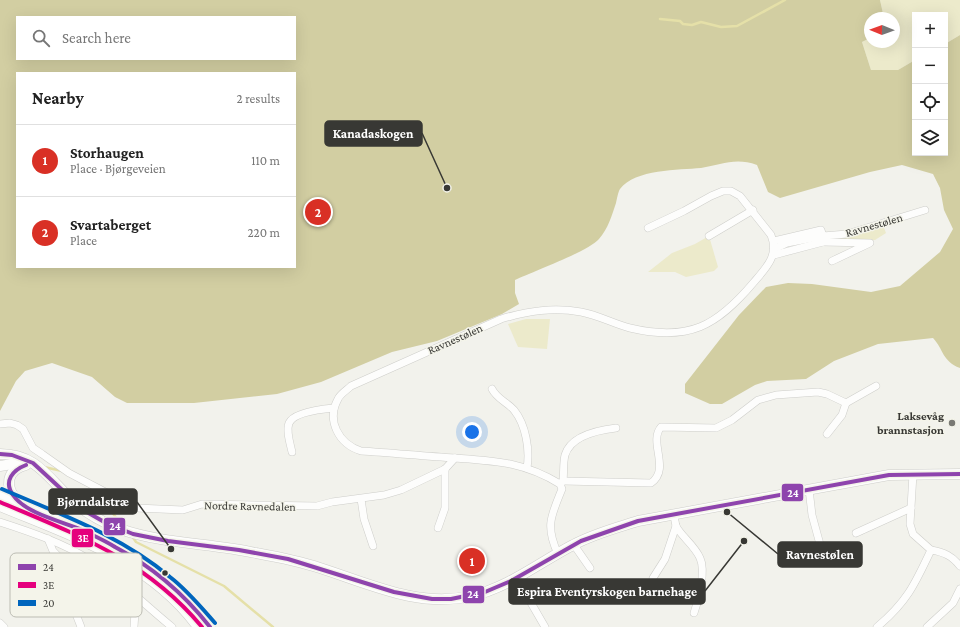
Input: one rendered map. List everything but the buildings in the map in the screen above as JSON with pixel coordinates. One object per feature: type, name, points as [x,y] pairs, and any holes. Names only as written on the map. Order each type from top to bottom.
[{"type":"main road","points":[[0,454],[23,456],[36,464],[40,470],[86,512],[106,523],[130,532],[253,552],[301,562],[406,596],[434,600],[461,598],[484,593],[574,545],[620,526],[673,514],[889,475],[960,474]]},
{"type":"main road","points":[[1,465],[26,465],[40,470]]},
{"type":"main road","points":[[21,504],[11,493],[8,482],[11,472],[26,465]]},
{"type":"main road","points":[[0,495],[95,536],[127,553]]},
{"type":"main road","points":[[0,506],[83,541],[107,553]]},
{"type":"main road","points":[[142,564],[182,595],[210,627]]},
{"type":"main road","points":[[142,575],[165,591],[188,614],[198,627]]},
{"type":"street","points":[[648,228],[723,190],[731,191],[740,196],[772,235],[774,241],[774,252]]},
{"type":"street","points":[[709,236],[753,210]]},
{"type":"street","name":"Ravnestølen","points":[[334,408],[338,397],[351,386],[501,319],[526,312],[547,309],[583,312],[629,328],[656,332],[675,333],[699,327],[713,322],[732,308],[764,270],[774,252],[787,243],[823,239],[847,234],[925,210]]},
{"type":"street","name":"Ravnestølen","points":[[774,241],[821,230],[823,239]]},
{"type":"street","name":"Ravnestølen","points":[[823,239],[870,243],[832,261]]},
{"type":"street","points":[[827,434],[842,415],[846,403],[876,386]]},
{"type":"street","points":[[492,389],[496,395],[514,410],[521,422],[528,446],[527,468]]},
{"type":"street","points":[[292,452],[288,430],[292,419],[320,409],[334,408],[335,429],[341,440],[351,448],[361,451],[487,460],[527,468],[562,482],[650,483],[657,479],[660,473],[658,437],[661,427],[716,428],[726,425],[752,404],[765,397],[776,395],[818,392],[827,394],[846,403]]},
{"type":"street","name":"Nordre Ravnedalen","points":[[0,424],[10,423],[17,425],[23,429],[33,448],[64,469],[126,503],[144,509],[183,510],[202,504],[317,506],[332,502],[361,499],[400,490],[445,469],[455,458]]},
{"type":"street","points":[[558,554],[550,534],[550,525],[562,489],[566,455],[570,447],[580,438],[598,430],[616,428]]},
{"type":"street","points":[[0,450],[1,465]]},
{"type":"street","points":[[438,528],[445,508],[445,469]]},
{"type":"street","points":[[913,474],[910,524],[913,534],[931,550],[942,552],[953,558],[960,566]]},
{"type":"street","points":[[809,489],[812,515],[826,561]]},
{"type":"street","points":[[361,499],[364,518],[373,546]]},
{"type":"street","points":[[856,533],[911,508]]},
{"type":"street","points":[[673,514],[676,526],[696,552],[702,563],[699,598],[694,612]]},
{"type":"street","points":[[0,522],[48,539],[76,553]]},
{"type":"street","points":[[653,578],[667,555],[676,526]]},
{"type":"street","points":[[48,539],[55,553]]},
{"type":"street","points":[[574,545],[590,568]]},
{"type":"street","points":[[801,561],[815,554],[821,548]]},
{"type":"street","points":[[877,627],[896,612],[911,591],[931,550]]},
{"type":"street","points":[[516,577],[545,627]]},
{"type":"street","points":[[927,627],[953,603],[960,589]]},
{"type":"street","points":[[142,602],[172,627]]},
{"type":"street","points":[[77,617],[81,627]]},
{"type":"street","points":[[134,627],[135,617]]},
{"type":"street","points":[[0,623],[4,627]]},
{"type":"shaded area","points":[[0,0],[880,0],[883,12],[864,12],[864,41],[862,42],[871,70],[898,70],[912,62],[912,156],[948,156],[948,42],[960,35],[960,368],[946,359],[937,342],[933,338],[878,344],[834,361],[806,379],[767,381],[755,385],[722,404],[710,404],[685,393],[685,384],[739,315],[766,287],[788,283],[812,284],[871,292],[900,286],[940,252],[953,229],[944,210],[940,188],[933,174],[902,165],[870,172],[780,198],[768,192],[757,165],[742,162],[728,162],[701,168],[670,170],[646,174],[627,182],[620,189],[609,222],[599,239],[573,255],[515,280],[515,293],[519,304],[502,314],[437,341],[392,352],[321,382],[277,394],[194,403],[127,403],[115,397],[92,377],[52,363],[25,371],[16,381],[0,411]]},
{"type":"shaded area","points":[[880,0],[960,0],[960,35],[948,42],[948,12],[912,12],[912,62],[898,70],[871,70],[862,42],[864,41],[864,48],[900,48],[900,12],[883,12]]},
{"type":"shaded area","points":[[883,225],[886,233],[875,240],[834,241],[833,238]]},
{"type":"shaded area","points":[[709,236],[718,267],[714,271],[686,277],[675,272],[648,272],[672,253],[695,244]]},
{"type":"shaded area","points":[[526,319],[550,319],[547,349],[518,347],[508,324]]},
{"type":"waterway","points":[[660,19],[680,21],[683,24],[692,25],[701,22],[721,27],[737,26],[785,0]]},
{"type":"waterway","points":[[44,467],[62,471]]},
{"type":"waterway","points":[[91,487],[124,527]]},
{"type":"waterway","points":[[132,536],[136,542],[224,586],[273,627]]},
{"type":"transit line","name":"24","points":[[0,454],[12,455],[33,463],[85,511],[106,523],[133,534],[168,541],[239,550],[288,559],[394,592],[432,599],[451,599],[485,592],[511,581],[581,541],[638,521],[889,475],[960,474]]},
{"type":"transit line","name":"24","points":[[26,465],[17,470],[9,481],[10,490],[19,501],[34,512],[80,529],[125,553]]},
{"type":"transit line","name":"20","points":[[2,489],[90,527],[138,553]]},
{"type":"transit line","name":"3E","points":[[0,502],[57,526],[111,553]]},
{"type":"transit line","name":"20","points":[[142,556],[182,587],[215,623]]},
{"type":"transit line","name":"24","points":[[142,563],[179,592],[210,627]]},
{"type":"transit line","name":"3E","points":[[142,573],[158,584],[202,627]]},
{"type":"place","name":"Kanadaskogen","points":[[447,188]]},
{"type":"place","name":"Svartaberget","points":[[318,212]]},
{"type":"place","name":"Laksevåg brannstasjon","points":[[952,423]]},
{"type":"place","name":"Ravnestølen","points":[[727,512]]},
{"type":"place","name":"Espira Eventyrskogen barnehage","points":[[744,541]]},
{"type":"place","name":"Bjørndalstræ","points":[[171,549]]},
{"type":"place","name":"Storhaugen","points":[[472,561]]}]
